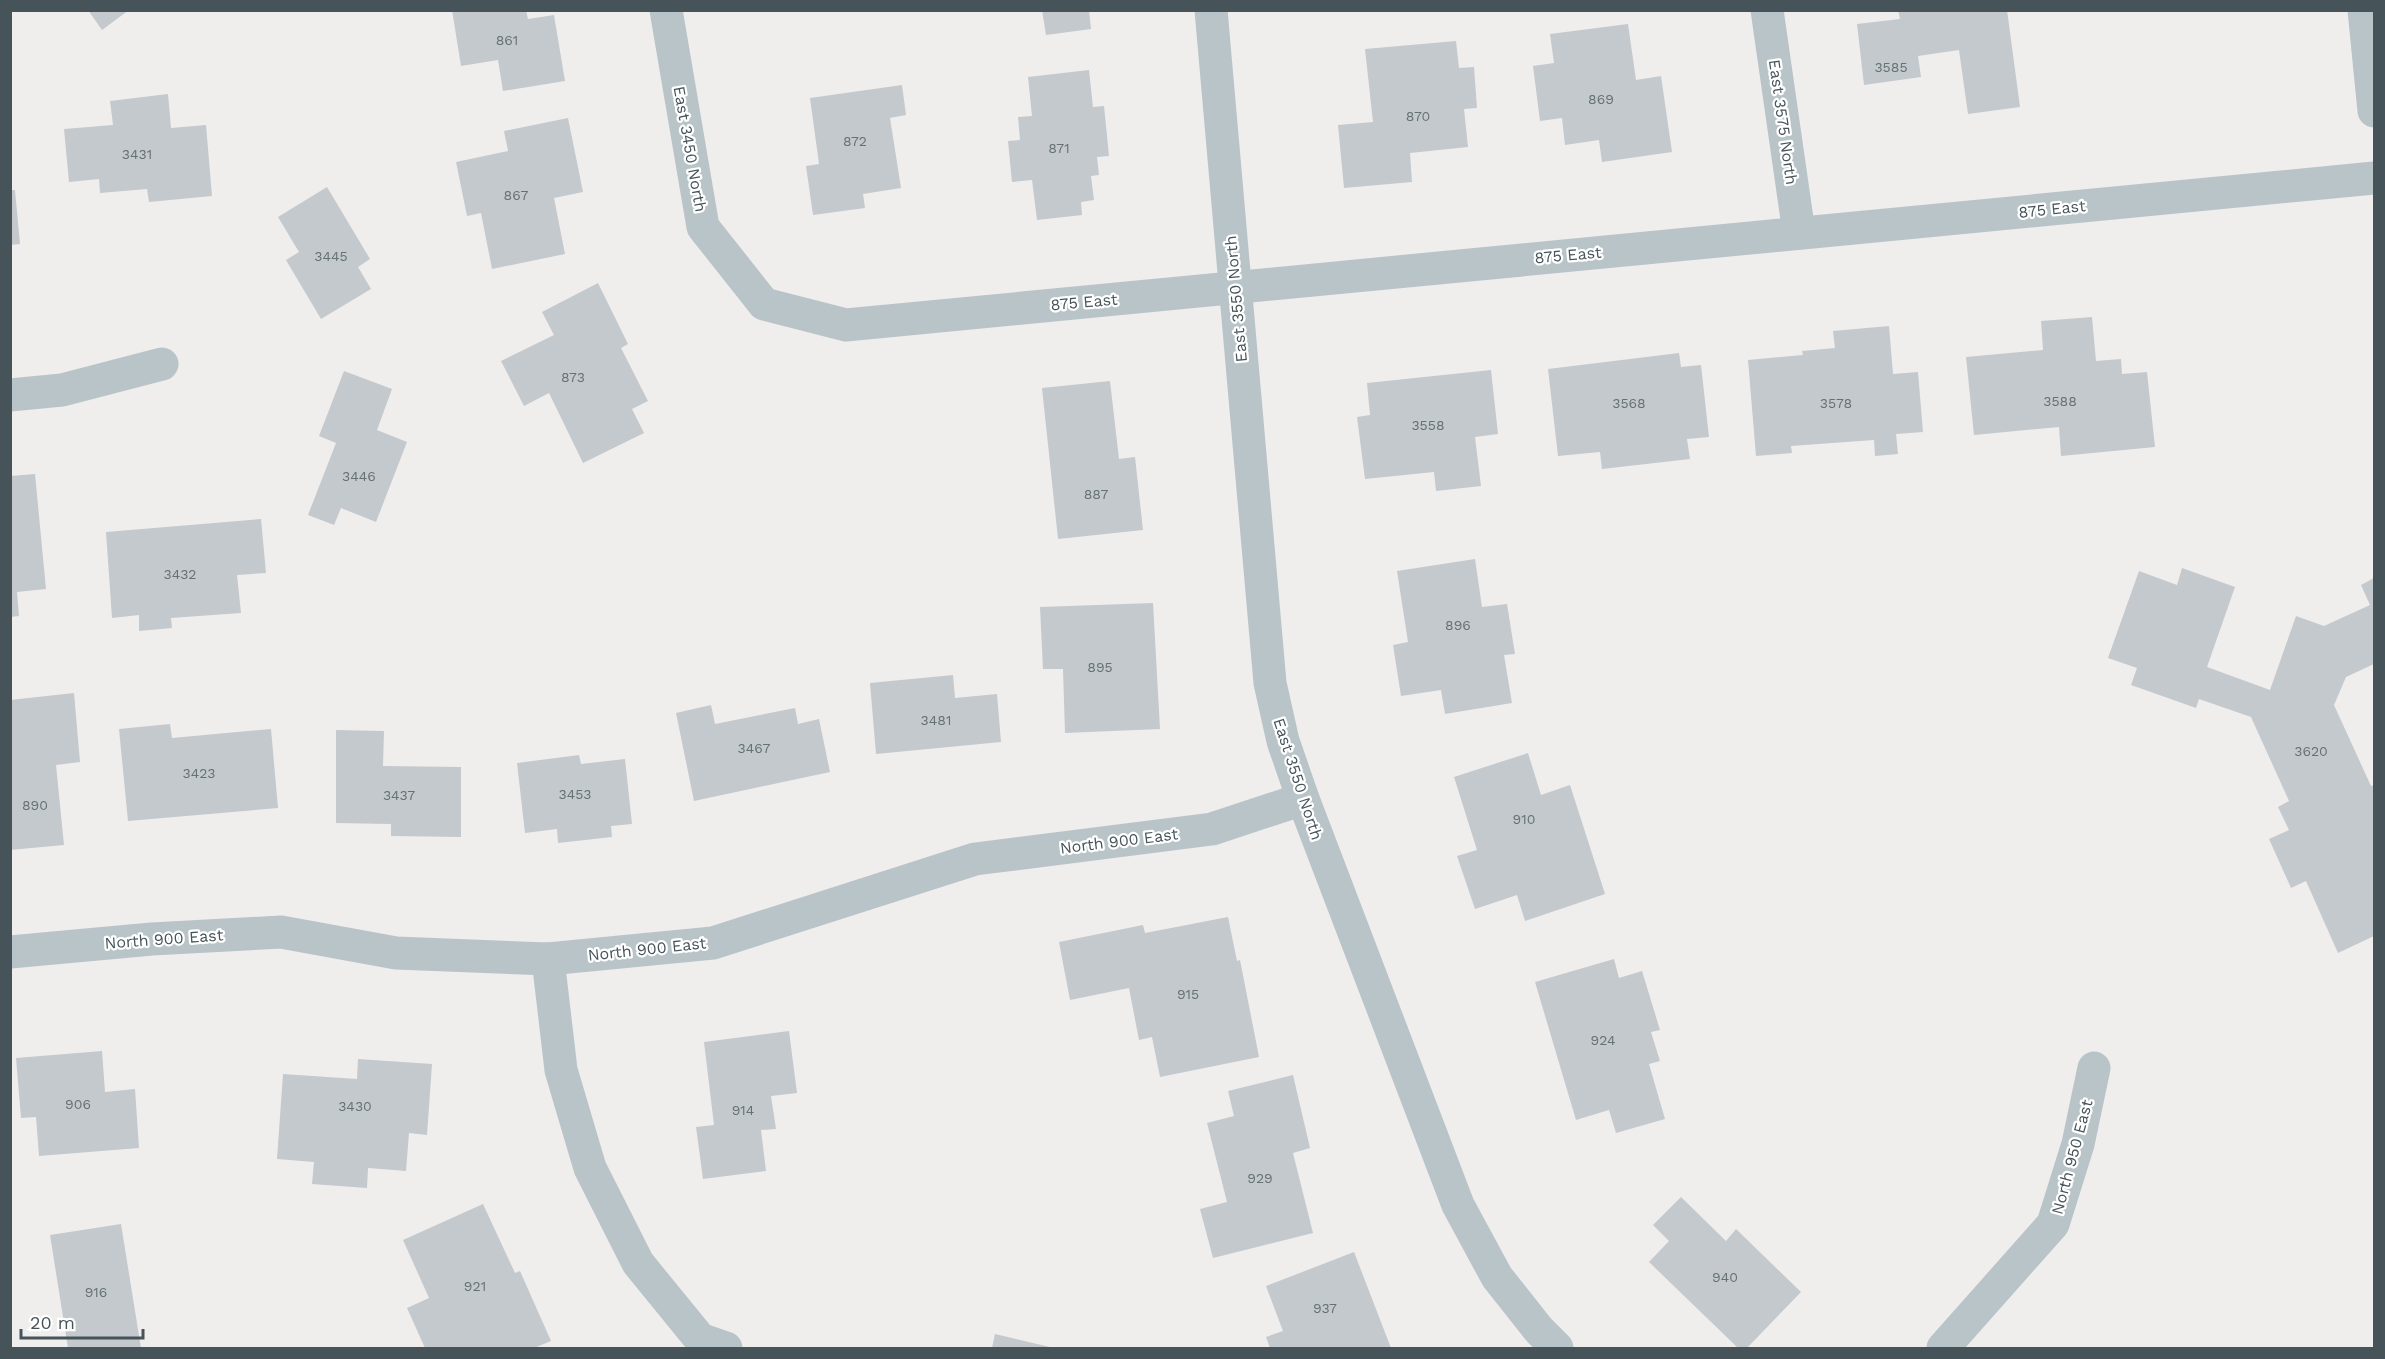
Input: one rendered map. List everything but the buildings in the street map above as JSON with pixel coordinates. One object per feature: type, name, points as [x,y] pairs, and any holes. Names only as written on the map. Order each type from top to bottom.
[{"type":"street","name":"East 3450 North","points":[[666,10],[703,227],[764,304]]},
{"type":"street","name":"East 3550 North","points":[[1211,10],[1270,683],[1283,741],[1458,1205],[1497,1278],[1539,1330],[1557,1348]]},
{"type":"street","name":"East 3575 North","points":[[1767,10],[1799,233]]},
{"type":"street","points":[[2364,10],[2374,111]]},
{"type":"street","name":"875 East","points":[[764,304],[846,325],[2374,178]]},
{"type":"street","points":[[10,395],[62,390],[162,364]]},
{"type":"street","name":"North 900 East","points":[[10,952],[152,939],[281,932],[396,953],[548,959],[713,943],[975,859],[1212,830],[1303,799]]},
{"type":"street","points":[[548,959],[561,1070],[590,1168],[638,1263],[700,1339],[726,1348]]},
{"type":"street","name":"North 950 East","points":[[1943,1348],[2053,1224],[2078,1144],[2094,1068]]}]
